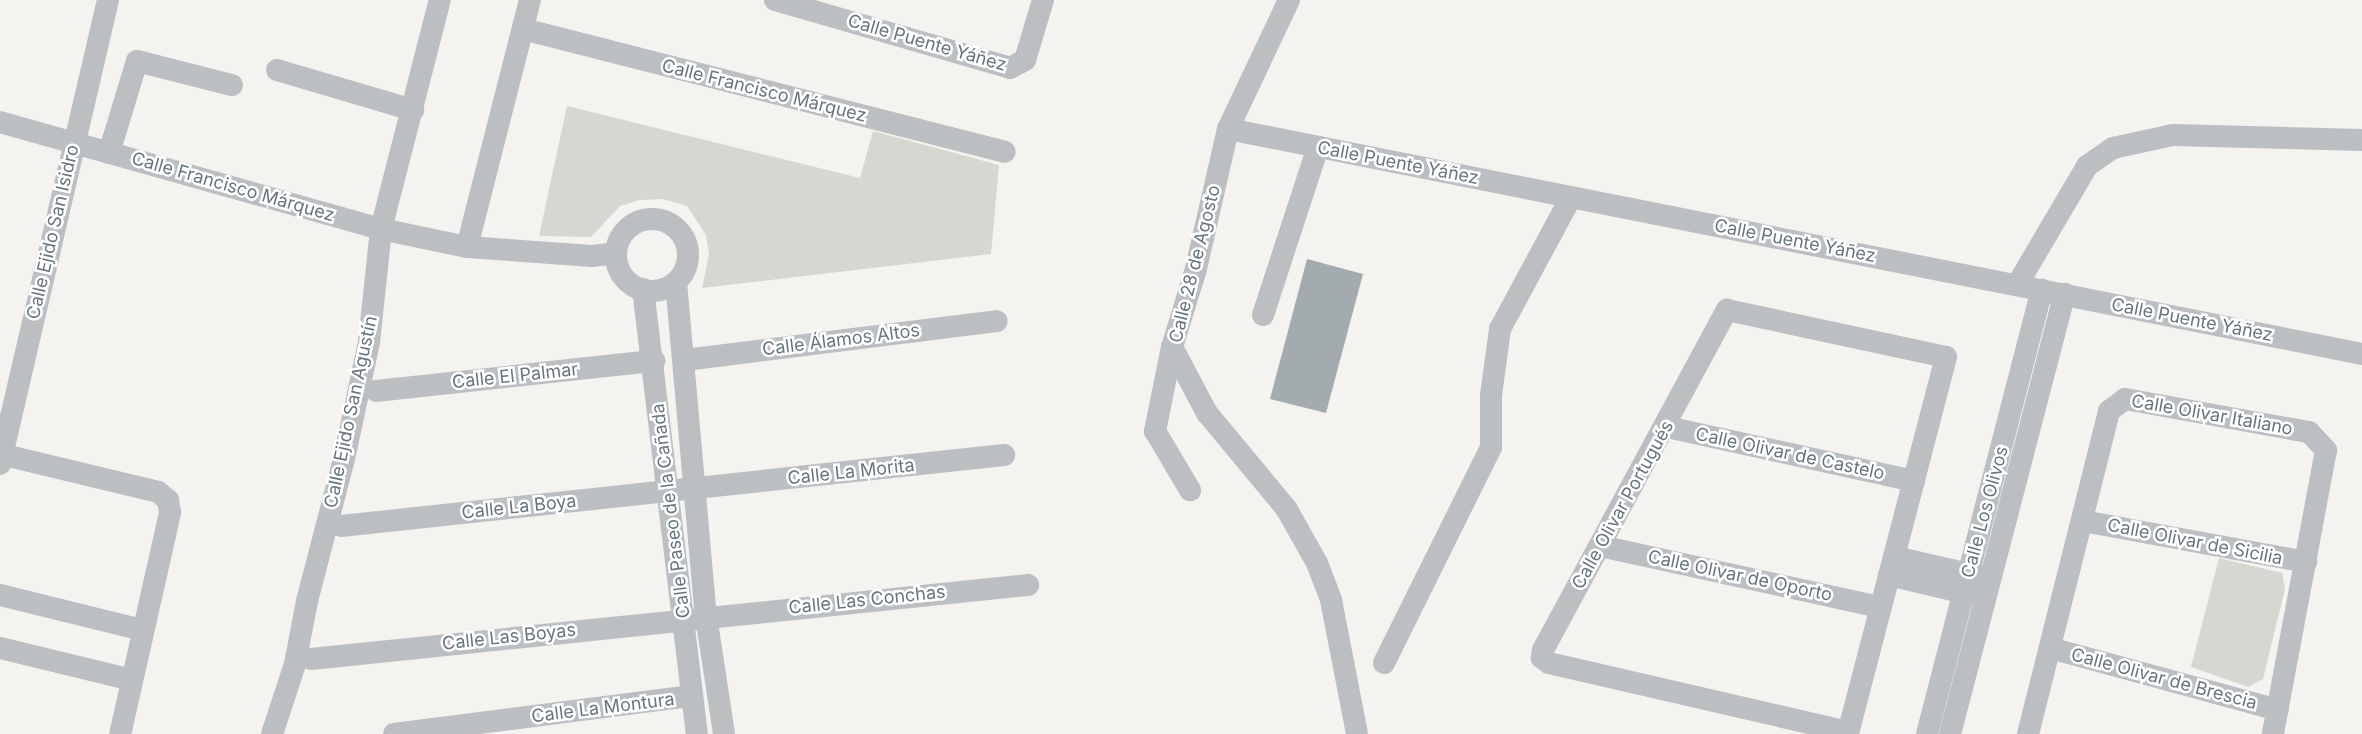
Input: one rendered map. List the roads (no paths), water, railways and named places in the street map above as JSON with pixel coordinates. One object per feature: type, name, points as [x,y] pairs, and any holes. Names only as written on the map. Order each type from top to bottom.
[{"type":"street","name":"Calle Ejido San Isidro","points":[[1,458],[73,143],[108,0]]},
{"type":"street","name":"Calle Ejido San Agustín","points":[[272,734],[295,664],[307,601],[344,459],[369,342],[381,229],[440,0]]},
{"type":"street","points":[[466,247],[530,0]]},
{"type":"street","name":"Calle Puente Yáñez","points":[[786,1],[1003,67],[1021,64],[1043,0]]},
{"type":"street","name":"Calle 28 de Agosto","points":[[1289,0],[1228,129],[1196,270],[1172,347],[1207,413],[1277,496],[1317,563],[1331,600],[1357,734]]},
{"type":"street","name":"Calle Francisco Márquez","points":[[522,29],[1005,152]]},
{"type":"street","points":[[108,153],[137,61],[232,85]]},
{"type":"street","points":[[277,70],[413,110]]},
{"type":"street","name":"Calle Francisco Márquez","points":[[0,122],[381,229],[466,247],[592,256],[616,253]]},
{"type":"street","name":"Calle Puente Yáñez","points":[[1228,129],[2017,284],[2362,354]]},
{"type":"street","points":[[2017,284],[2087,166],[2114,148],[2173,136],[2362,140]]},
{"type":"street","points":[[1263,315],[1318,147]]},
{"type":"street","points":[[1384,663],[1492,446],[1491,395],[1500,329],[1571,197]]},
{"type":"street","points":[[646,219],[669,223],[678,230],[688,251],[683,273],[676,282],[666,288],[643,289],[623,276],[616,253],[625,231],[635,223],[646,219]]},
{"type":"street","name":"Calle Paseo de la Cañada","points":[[676,282],[697,488],[706,616],[724,734]]},
{"type":"street","name":"Calle Paseo de la Cañada","points":[[643,289],[654,361],[697,734]]},
{"type":"street","name":"Calle Los Olivos","points":[[1928,734],[2042,290]]},
{"type":"street","name":"Calle Los Olivos","points":[[1950,734],[2064,294]]},
{"type":"street","name":"Calle Olivar Portugués","points":[[1727,310],[1946,357],[1848,732],[1549,663],[1542,658],[1543,650],[1667,426],[1727,310]]},
{"type":"street","name":"Calle Álamos Altos","points":[[684,360],[997,321]]},
{"type":"street","points":[[1172,347],[1155,431],[1190,490]]},
{"type":"street","name":"Calle El Palmar","points":[[376,391],[654,361]]},
{"type":"street","name":"Calle Olivar Italiano","points":[[2028,734],[2083,521],[2109,411],[2118,401],[2143,401],[2309,432],[2319,439],[2326,457],[2273,734]]},
{"type":"street","name":"Calle Olivar de Castelo","points":[[1667,426],[1914,481]]},
{"type":"street","name":"Calle La Morita","points":[[697,488],[1004,456]]},
{"type":"street","points":[[1,458],[158,492],[168,500],[170,513],[120,734]]},
{"type":"street","name":"Calle La Boya","points":[[340,526],[697,488]]},
{"type":"street","name":"Calle Olivar de Sicilia","points":[[2083,521],[2306,562]]},
{"type":"street","name":"Calle Olivar de Oporto","points":[[1600,546],[1880,607]]},
{"type":"street","points":[[1892,566],[1988,589]]},
{"type":"street","name":"Calle Las Conchas","points":[[706,616],[1028,584]]},
{"type":"street","points":[[0,596],[143,630]]},
{"type":"street","name":"Calle Las Boyas","points":[[311,659],[706,616]]},
{"type":"street","points":[[0,648],[132,680]]},
{"type":"street","name":"Calle Olivar de Brescia","points":[[2050,648],[2278,710]]},
{"type":"street","name":"Calle La Montura","points":[[394,734],[692,696]]}]
